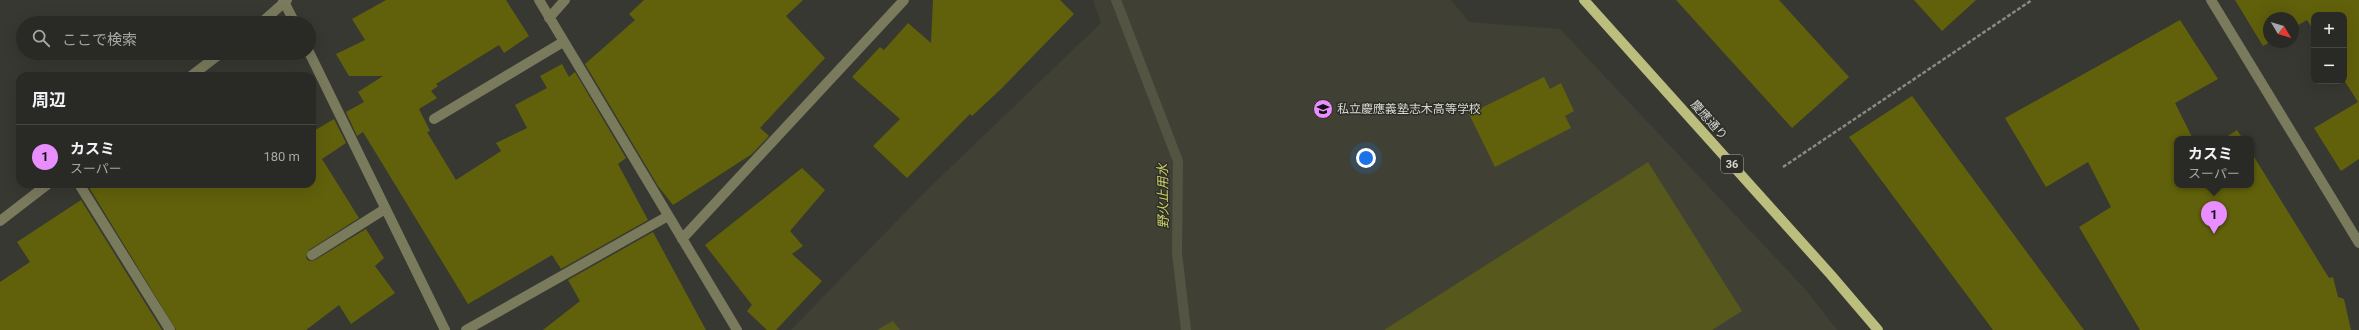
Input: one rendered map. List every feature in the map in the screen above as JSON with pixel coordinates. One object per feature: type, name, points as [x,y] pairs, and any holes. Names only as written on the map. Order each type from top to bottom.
[{"type":"main road","name":"慶應通り","points":[[1584,0],[1796,236],[1878,330]]},
{"type":"street","points":[[539,0],[548,18],[737,330]]},
{"type":"street","points":[[548,18],[565,0]]},
{"type":"street","points":[[682,239],[904,0]]},
{"type":"street","points":[[2211,0],[2359,242]]},
{"type":"street","points":[[269,16],[285,1],[292,16]]},
{"type":"street","points":[[434,119],[563,42]]},
{"type":"street","points":[[196,72],[213,60]]},
{"type":"street","points":[[313,60],[445,330]]},
{"type":"street","points":[[0,221],[43,188]]},
{"type":"street","points":[[81,188],[170,330]]},
{"type":"street","points":[[312,255],[385,210]]},
{"type":"street","points":[[466,330],[668,216]]},
{"type":"path","points":[[1783,167],[2032,0]]},
{"type":"shaded area","name":"私立慶應義塾志木高等学校","points":[[1093,0],[1451,0],[1469,22],[1560,29],[1806,290],[1837,330],[791,330],[928,189],[1101,23]]},
{"type":"shaded area","points":[[1648,162],[1742,311],[1712,330],[1384,330]]},
{"type":"shaded area","points":[[893,321],[900,330],[877,330]]},
{"type":"building","points":[[386,0],[506,0],[529,36],[504,53],[499,45],[436,84],[438,86],[431,91],[437,98],[419,109],[430,131],[427,132],[456,180],[501,151],[496,143],[527,128],[515,105],[547,88],[540,76],[562,64],[569,77],[575,72],[626,158],[618,164],[648,220],[561,269],[552,255],[468,304],[363,132],[357,136],[346,112],[364,102],[358,92],[383,76],[349,76],[336,54],[365,40],[352,19]]},
{"type":"building","points":[[644,0],[803,0],[786,16],[825,58],[760,128],[769,136],[752,154],[673,205],[658,186],[585,64],[635,20],[629,14]]},
{"type":"building","points":[[933,0],[1060,0],[1074,14],[1002,88],[972,116],[970,114],[907,178],[873,146],[900,119],[852,77],[880,47],[884,50],[908,23],[931,43]]},
{"type":"building","points":[[1676,0],[1779,0],[1849,77],[1792,128]]},
{"type":"building","points":[[1914,0],[1976,0],[1942,31]]},
{"type":"building","points":[[2235,0],[2359,0],[2359,159],[2341,171],[2314,128],[2358,102],[2347,84],[2347,12],[2311,12],[2311,26],[2307,20],[2299,25],[2299,12],[2263,12],[2263,46]]},
{"type":"building","points":[[2180,20],[2218,79],[2175,103],[2192,136],[2174,136],[2174,188],[2254,188],[2254,157],[2329,278],[2333,277],[2338,297],[2344,299],[2351,330],[2140,330],[2079,227],[2111,207],[2088,162],[2046,187],[2005,118]]},
{"type":"building","points":[[1544,77],[1550,89],[1561,83],[1574,111],[1565,116],[1571,128],[1495,167],[1469,114]]},
{"type":"building","points":[[1912,96],[2084,330],[1993,330],[1849,137]]},
{"type":"building","points":[[334,119],[346,143],[322,159],[359,218],[309,250],[306,258],[309,261],[315,260],[366,229],[384,258],[375,266],[395,293],[351,324],[339,305],[306,330],[176,330],[89,188],[316,188],[316,130]]},
{"type":"building","points":[[2237,130],[2241,136],[2228,136]]},
{"type":"building","points":[[802,168],[825,190],[790,231],[803,246],[792,254],[822,281],[776,330],[767,330],[747,311],[752,305],[705,245]]},
{"type":"building","points":[[81,200],[162,330],[0,330],[0,282],[30,262],[17,242]]},
{"type":"building","points":[[653,232],[706,330],[543,330],[580,301],[568,280]]},
{"type":"waterway","name":"野火止用水","points":[[1116,0],[1178,161],[1177,253],[1186,330]]},
{"type":"place","name":"私立慶應義塾志木高等学校","points":[[1323,109]]},
{"type":"place","name":"カスミ","points":[[2214,234]]}]
